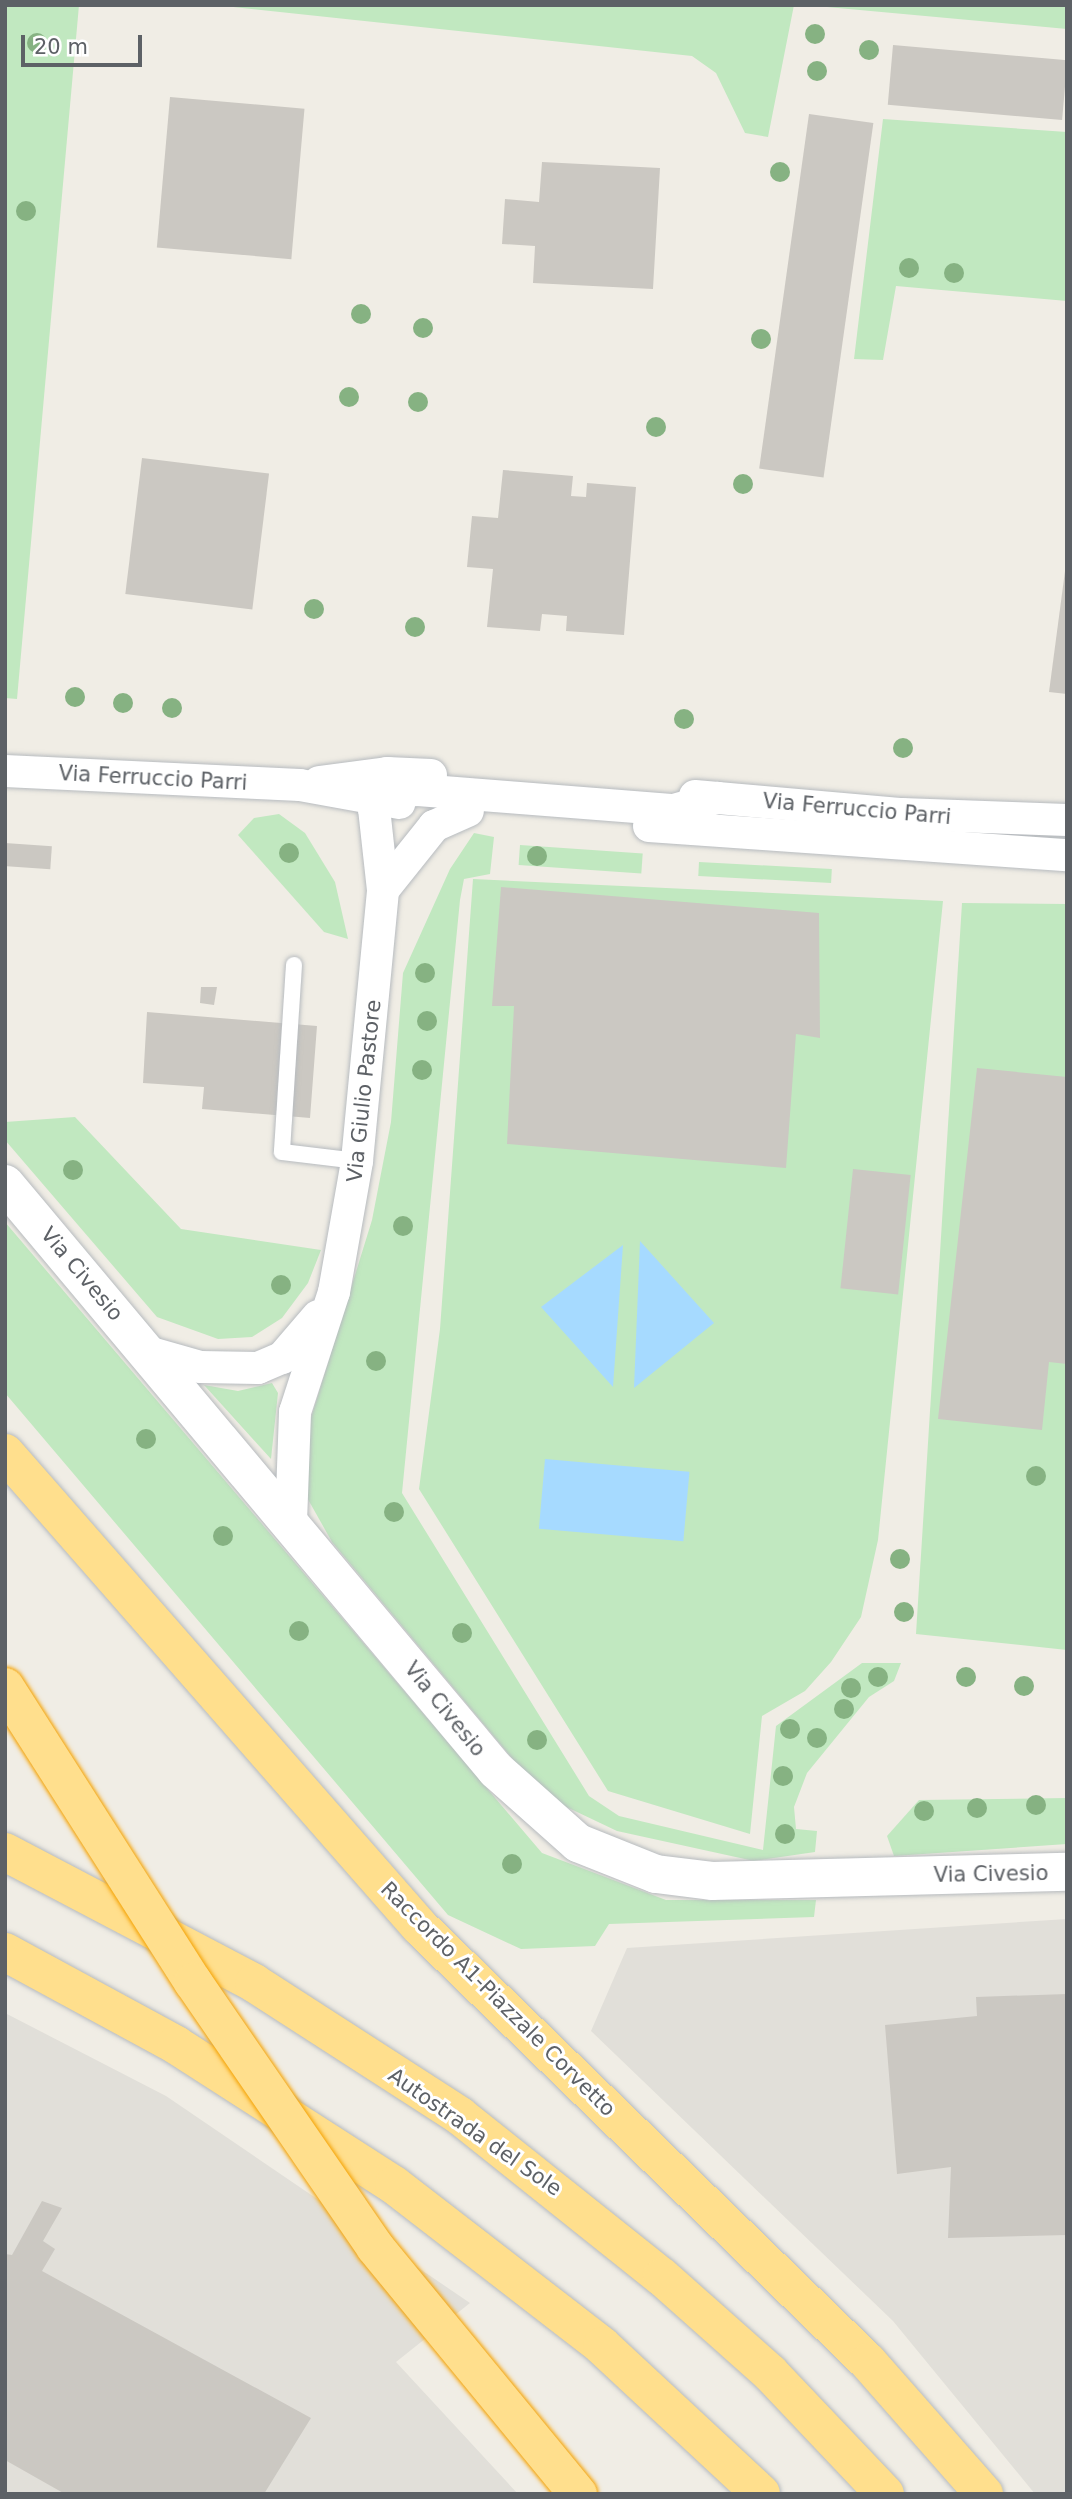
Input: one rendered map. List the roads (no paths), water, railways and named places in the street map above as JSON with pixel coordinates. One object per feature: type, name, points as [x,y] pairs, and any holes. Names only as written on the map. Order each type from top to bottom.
[{"type":"highway","name":"Raccordo A1-Piazzale Corvetto","points":[[5,1453],[420,1927],[868,2362],[984,2494]]},
{"type":"highway","points":[[5,1687],[193,1982],[368,2237],[578,2494]]},
{"type":"highway","name":"Autostrada del Sole","points":[[5,1852],[254,1983],[460,2116],[682,2294],[770,2373],[885,2494]]},
{"type":"highway","points":[[5,1952],[176,2045],[394,2185],[602,2346],[761,2494]]},
{"type":"street","name":"Via Ferruccio Parri","points":[[5,771],[300,785],[674,810],[717,798],[975,818]]},
{"type":"street","name":"Via Ferruccio Parri","points":[[394,792],[468,811],[993,852],[1067,855]]},
{"type":"street","name":"Via Giulio Pastore","points":[[394,792],[405,854]]},
{"type":"street","name":"Via Giulio Pastore","points":[[291,1522],[295,1412],[334,1292],[357,1161],[383,890],[371,819],[394,792]]},
{"type":"street","name":"Via Giulio Pastore","points":[[383,890],[405,854],[434,825],[468,811]]},
{"type":"street","name":"Via Ferruccio Parri","points":[[712,831],[772,818],[952,836],[975,818]]},
{"type":"street","points":[[993,852],[975,818],[1067,820]]},
{"type":"street","name":"Via Civesio","points":[[5,1184],[291,1522],[496,1770],[541,1815],[617,1863],[712,1881],[1067,1872]]},
{"type":"street","name":"Via Giulio Pastore","points":[[148,1352],[200,1367],[258,1368],[302,1339],[334,1292]]},
{"type":"lane","points":[[294,965],[282,1152],[357,1161]]},
{"type":"water","points":[[640,1241],[714,1323],[634,1388]]},
{"type":"water","points":[[623,1245],[613,1387],[541,1307]]},
{"type":"water","points":[[545,1459],[689,1472],[683,1541],[539,1529]]}]
